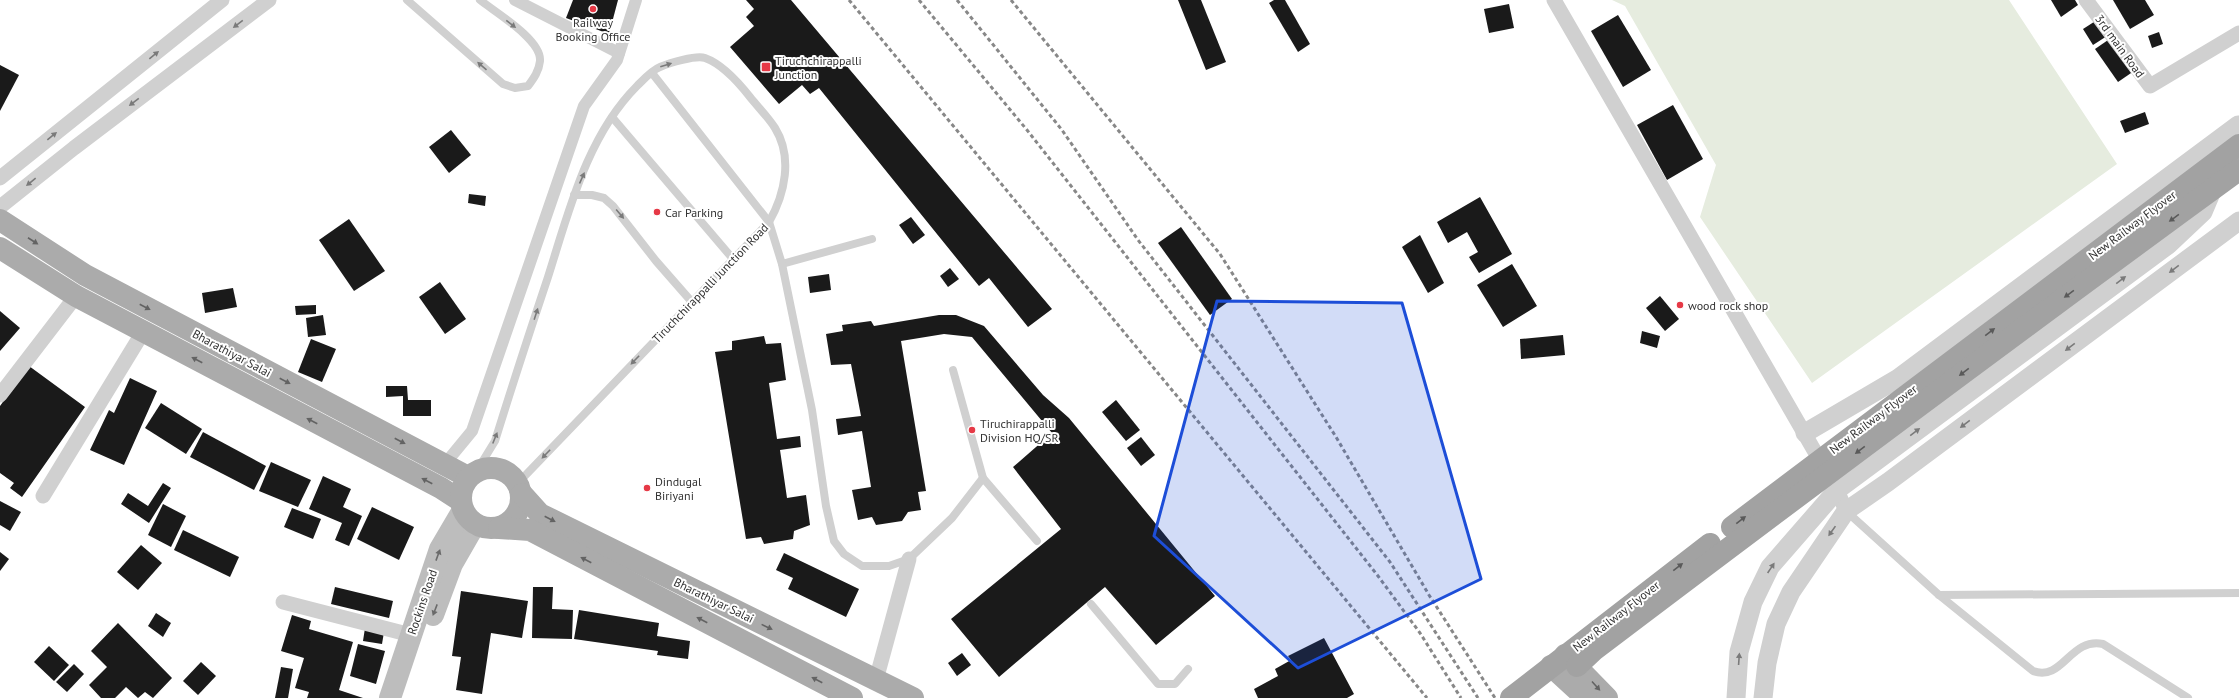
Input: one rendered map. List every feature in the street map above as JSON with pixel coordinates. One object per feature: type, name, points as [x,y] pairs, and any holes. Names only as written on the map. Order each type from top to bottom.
[{"type":"highway","name":"New Railway Flyover","points":[[1535,698],[1564,666],[1647,591],[2239,145]]},
{"type":"highway","name":"New Railway Flyover","points":[[1511,698],[1594,650],[2063,298],[2239,170]]},
{"type":"main road","name":"Bharathiyar Salai","points":[[0,220],[85,275],[444,465],[472,474]]},
{"type":"main road","name":"Bharathiyar Salai","points":[[0,248],[76,296],[434,485],[466,512]]},
{"type":"main road","points":[[494,467],[504,470],[512,475],[520,488],[522,502],[514,518],[499,528],[483,527],[466,512],[462,489],[472,474],[484,468],[494,467]]},
{"type":"main road","name":"Bharathiyar Salai","points":[[520,488],[540,514],[913,698]]},
{"type":"main road","name":"Rockins Road","points":[[390,698],[440,549],[466,512]]},
{"type":"main road","name":"Rockins Road","points":[[403,698],[452,564],[466,512]]},
{"type":"main road","name":"Bharathiyar Salai","points":[[499,528],[530,530],[852,698]]},
{"type":"main road","points":[[1564,666],[1586,698]]},
{"type":"main road","points":[[1564,666],[1607,698]]},
{"type":"street","points":[[0,178],[222,0]]},
{"type":"street","points":[[0,207],[80,143],[269,0]]},
{"type":"street","points":[[515,0],[619,53]]},
{"type":"street","points":[[444,465],[472,431],[584,106],[617,60],[636,0]]},
{"type":"street","points":[[1554,0],[1805,433],[1837,490],[1846,511]]},
{"type":"street","name":"3rd main Road","points":[[2086,0],[2150,86],[2239,33]]},
{"type":"street","points":[[1805,433],[1897,379],[2239,125]]},
{"type":"street","points":[[1736,698],[1739,652],[1753,602],[1770,567],[1837,490],[2168,245],[2203,212],[2239,125]]},
{"type":"street","points":[[1763,698],[1767,663],[1776,624],[1791,592],[1846,511],[1895,477],[2239,221]]},
{"type":"street","points":[[0,395],[76,296]]},
{"type":"street","points":[[43,496],[143,332]]},
{"type":"street","points":[[876,680],[909,559]]},
{"type":"street","points":[[283,602],[411,635]]},
{"type":"lane","points":[[407,0],[503,84],[515,88],[528,86],[537,75],[540,59],[535,46],[527,36],[480,0]]},
{"type":"lane","name":"Tiruchchirappalli Junction Road","points":[[472,474],[495,441],[574,195],[597,143],[612,117],[637,86],[658,68],[686,59],[704,57],[720,67],[741,86],[775,129],[785,158],[784,186],[778,205],[769,222],[691,301],[520,488]]},
{"type":"lane","points":[[652,74],[769,222],[782,264],[812,410],[826,506],[834,541],[844,554],[862,566],[889,566],[909,559],[952,518],[983,478]]},
{"type":"lane","points":[[612,117],[733,259]]},
{"type":"lane","points":[[574,195],[592,195],[604,198],[613,206],[656,261],[691,301]]},
{"type":"lane","points":[[782,264],[872,239]]},
{"type":"lane","points":[[954,370],[983,478],[1037,541]]},
{"type":"lane","points":[[1846,511],[1939,595],[2033,671],[2042,674],[2051,672],[2083,645],[2093,642],[2103,644],[2188,698]]},
{"type":"lane","points":[[1939,595],[2239,593]]},
{"type":"lane","points":[[1091,604],[1158,684],[1175,684],[1188,669]]},
{"type":"highlighted area","points":[[1217,301],[1402,303],[1481,579],[1298,668],[1154,536]]},
{"type":"shaded area","points":[[1612,0],[2009,0],[2117,164],[1812,383],[1700,217],[1716,165],[1625,6]]},
{"type":"building","name":"Railway Booking Office","points":[[573,0],[618,0],[609,34],[566,18]]},
{"type":"building","points":[[746,0],[791,0],[1052,309],[1028,327],[989,278],[979,286],[819,88],[810,94],[802,85],[779,104],[730,47],[754,26],[746,17],[754,9]]},
{"type":"building","points":[[1178,0],[1201,0],[1226,62],[1206,70]]},
{"type":"building","points":[[1274,0],[1285,0],[1310,44],[1298,52],[1269,3]]},
{"type":"building","points":[[2051,0],[2075,0],[2078,5],[2061,17]]},
{"type":"building","points":[[2113,0],[2145,0],[2154,15],[2130,29]]},
{"type":"building","points":[[1509,4],[1514,28],[1489,33],[1484,9]]},
{"type":"building","points":[[1618,15],[1651,70],[1623,87],[1591,31]]},
{"type":"building","points":[[2097,20],[2107,36],[2093,45],[2083,29]]},
{"type":"building","points":[[2159,32],[2163,44],[2152,48],[2148,36]]},
{"type":"building","points":[[2111,38],[2134,71],[2118,82],[2095,49]]},
{"type":"building","points":[[0,65],[19,75],[0,111]]},
{"type":"building","points":[[1673,105],[1703,159],[1667,180],[1637,125]]},
{"type":"building","points":[[2145,112],[2149,124],[2125,133],[2120,121]]},
{"type":"building","points":[[451,130],[471,155],[449,173],[429,147]]},
{"type":"building","points":[[469,194],[486,196],[485,206],[468,203]]},
{"type":"building","points":[[1480,197],[1512,254],[1479,273],[1469,257],[1478,252],[1467,232],[1448,243],[1437,222]]},
{"type":"building","points":[[911,217],[925,235],[913,244],[899,225]]},
{"type":"building","points":[[349,219],[385,271],[354,291],[319,240]]},
{"type":"building","points":[[1181,227],[1232,299],[1210,315],[1158,243]]},
{"type":"building","points":[[1420,235],[1444,283],[1428,293],[1402,247]]},
{"type":"building","points":[[1512,264],[1537,306],[1503,327],[1477,285]]},
{"type":"building","points":[[950,268],[959,279],[948,287],[940,276]]},
{"type":"building","points":[[829,274],[831,290],[810,293],[808,277]]},
{"type":"building","points":[[440,282],[466,319],[445,334],[419,297]]},
{"type":"building","points":[[233,288],[237,307],[205,313],[202,293]]},
{"type":"building","points":[[1660,296],[1679,319],[1665,331],[1646,308]]},
{"type":"building","points":[[316,305],[316,314],[296,315],[295,306]]},
{"type":"building","points":[[0,311],[20,328],[0,351]]},
{"type":"building","points":[[323,315],[326,335],[308,337],[306,318]]},
{"type":"building","points":[[939,315],[956,315],[984,326],[1043,395],[1069,418],[1215,596],[1156,645],[1105,587],[999,677],[951,619],[1061,529],[1013,467],[1052,433],[972,337],[944,334],[901,341],[926,491],[918,492],[921,510],[908,512],[902,521],[876,525],[872,517],[858,520],[852,490],[871,487],[862,431],[838,435],[836,419],[861,416],[851,364],[831,365],[826,334],[843,331],[842,325],[871,321],[874,326]]},
{"type":"building","points":[[1642,331],[1660,336],[1657,348],[1640,343]]},
{"type":"building","points":[[1563,335],[1565,355],[1521,359],[1520,339]]},
{"type":"building","points":[[764,336],[766,344],[781,343],[786,380],[769,383],[777,439],[800,436],[801,447],[780,450],[787,498],[806,495],[810,525],[794,531],[793,539],[764,544],[761,537],[746,539],[715,352],[732,350],[732,341]]},
{"type":"building","points":[[311,339],[336,349],[322,382],[298,372]]},
{"type":"building","points":[[29,366],[85,407],[22,497],[10,488],[14,483],[0,473],[0,406]]},
{"type":"building","points":[[130,378],[157,391],[124,465],[90,450],[109,410],[114,413]]},
{"type":"building","points":[[386,386],[407,386],[408,400],[431,400],[431,416],[403,416],[403,396],[386,397]]},
{"type":"building","points":[[1116,400],[1140,430],[1126,441],[1102,412]]},
{"type":"building","points":[[161,403],[202,429],[186,454],[145,428]]},
{"type":"building","points":[[203,432],[266,466],[254,490],[190,457]]},
{"type":"building","points":[[1141,437],[1155,455],[1141,466],[1127,448]]},
{"type":"building","points":[[271,462],[311,480],[298,507],[259,491]]},
{"type":"building","points":[[323,476],[351,489],[343,507],[362,516],[349,546],[335,540],[342,523],[309,509]]},
{"type":"building","points":[[163,483],[171,488],[149,523],[121,504],[128,493],[148,506]]},
{"type":"building","points":[[0,501],[21,512],[10,531],[0,525]]},
{"type":"building","points":[[163,504],[186,516],[171,547],[148,535]]},
{"type":"building","points":[[372,507],[414,527],[399,560],[357,539]]},
{"type":"building","points":[[292,508],[321,519],[313,539],[284,527]]},
{"type":"building","points":[[183,530],[239,557],[230,577],[174,550]]},
{"type":"building","points":[[141,545],[162,563],[138,590],[117,572]]},
{"type":"building","points":[[0,552],[9,559],[0,571]]},
{"type":"building","points":[[784,553],[859,589],[846,617],[788,589],[793,578],[776,570]]},
{"type":"building","points":[[335,587],[393,601],[389,618],[331,604]]},
{"type":"building","points":[[533,587],[553,587],[552,609],[573,610],[572,639],[532,638]]},
{"type":"building","points":[[461,591],[528,601],[522,638],[491,633],[482,694],[456,690],[461,657],[452,656]]},
{"type":"building","points":[[579,610],[659,623],[657,636],[690,641],[688,659],[657,655],[658,651],[574,639]]},
{"type":"building","points":[[156,613],[171,623],[163,637],[148,626]]},
{"type":"building","points":[[292,615],[311,621],[309,629],[353,642],[339,690],[363,698],[307,698],[309,692],[295,688],[304,658],[281,651]]},
{"type":"building","points":[[118,623],[172,678],[153,698],[145,692],[138,698],[126,687],[115,698],[101,698],[89,685],[107,667],[91,651]]},
{"type":"building","points":[[365,628],[384,632],[382,644],[363,641]]},
{"type":"building","points":[[1324,638],[1354,694],[1347,698],[1258,698],[1254,689],[1278,676],[1275,669],[1291,660],[1288,656]]},
{"type":"building","points":[[358,644],[385,651],[376,684],[350,676]]},
{"type":"building","points":[[49,646],[69,665],[54,681],[34,662]]},
{"type":"building","points":[[962,653],[971,665],[957,676],[948,663]]},
{"type":"building","points":[[201,662],[216,676],[198,695],[183,681]]},
{"type":"building","points":[[74,664],[84,674],[67,692],[56,682]]},
{"type":"building","points":[[281,667],[293,669],[288,698],[275,698]]},
{"type":"railway","points":[[849,0],[1427,698]]},
{"type":"railway","points":[[919,0],[1027,130],[1378,576],[1420,633],[1461,698]]},
{"type":"railway","points":[[957,0],[1062,130],[1138,240],[1390,562],[1478,698]]},
{"type":"railway","points":[[1011,0],[1220,254],[1336,437],[1429,595],[1495,698]]},
{"type":"place","name":"Railway Booking Office","points":[[593,9]]},
{"type":"place","name":"Tiruchchirappalli Junction","points":[[766,67]]},
{"type":"place","name":"Car Parking","points":[[657,212]]},
{"type":"place","name":"wood rock shop","points":[[1680,305]]},
{"type":"place","name":"Tiruchirappalli Division HQ/SR","points":[[972,430]]},
{"type":"place","name":"Dindugal Biriyani","points":[[647,488]]}]
